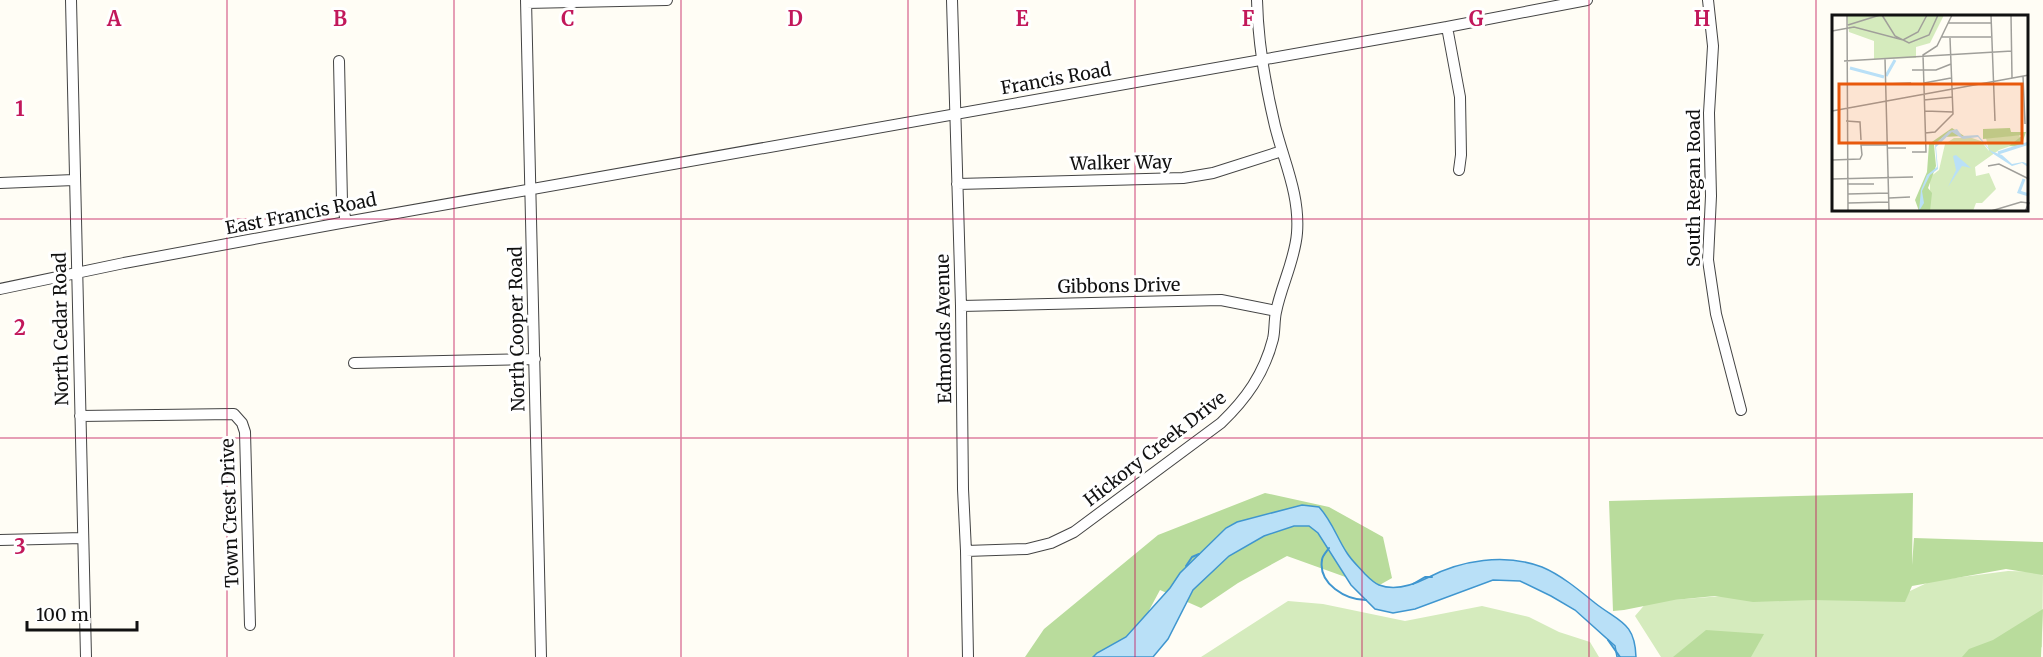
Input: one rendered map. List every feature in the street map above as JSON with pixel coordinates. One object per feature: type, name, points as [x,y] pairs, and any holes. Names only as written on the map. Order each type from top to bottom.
[{"type":"street","name":"North Cedar Road","points":[[71,0],[86,657]]},
{"type":"street","points":[[526,2],[667,0]]},
{"type":"street","name":"Edmonds Avenue","points":[[952,0],[968,657]]},
{"type":"street","name":"Hickory Creek Drive","points":[[966,551],[1027,549],[1051,543],[1074,532],[1221,423],[1239,406],[1255,385],[1273,338],[1276,311],[1297,234],[1294,189],[1282,151],[1258,36],[1257,0]]},
{"type":"street","name":"Francis Road","points":[[531,189],[1447,27],[1587,0]]},
{"type":"street","name":"South Regan Road","points":[[1708,0],[1713,46],[1709,113],[1711,196],[1708,260],[1716,314],[1741,410]]},
{"type":"street","name":"North Cooper Road","points":[[526,2],[541,657]]},
{"type":"street","points":[[1447,27],[1460,97],[1459,170]]},
{"type":"street","points":[[339,61],[342,202],[346,222]]},
{"type":"street","name":"Walker Way","points":[[957,184],[1183,178],[1213,172],[1282,151]]},
{"type":"street","points":[[0,183],[74,180]]},
{"type":"street","name":"East Francis Road","points":[[0,289],[124,263],[531,189]]},
{"type":"street","name":"Gibbons Drive","points":[[961,306],[1221,300],[1276,311]]},
{"type":"street","points":[[354,363],[535,359]]},
{"type":"street","name":"Town Crest Drive","points":[[80,416],[234,414],[242,423],[245,432],[250,625]]},
{"type":"street","points":[[0,540],[83,538]]},
{"type":"green space","points":[[1265,493],[1329,507],[1383,537],[1392,578],[1369,591],[1351,579],[1287,556],[1238,583],[1201,608],[1160,590],[1139,629],[1101,657],[1025,657],[1044,629],[1158,535]]},
{"type":"green space","points":[[1913,493],[1912,565],[1914,538],[2043,542],[2043,575],[2006,569],[1912,586],[1905,602],[1813,600],[1753,602],[1715,596],[1674,600],[1613,611],[1609,501]]},
{"type":"green space","points":[[2008,571],[2040,572],[2043,576],[2042,647],[2022,657],[1661,657],[1635,616],[1647,602],[1722,596],[1910,591],[1931,581]]},
{"type":"green space","points":[[1288,601],[1323,604],[1405,621],[1482,606],[1529,617],[1559,632],[1590,642],[1599,657],[1201,657]]},
{"type":"green space","points":[[2043,609],[2041,657],[1962,657],[1969,649],[1993,640]]},
{"type":"green space","points":[[1706,630],[1764,634],[1751,657],[1673,657]]},
{"type":"water","points":[[1302,505],[1319,507],[1351,559],[1372,580],[1385,587],[1410,585],[1454,567],[1483,560],[1513,560],[1542,567],[1570,583],[1624,624],[1633,636],[1636,657],[1617,657],[1615,646],[1575,610],[1520,581],[1493,580],[1415,609],[1393,613],[1375,609],[1351,585],[1318,533],[1309,526],[1294,526],[1264,536],[1229,556],[1193,590],[1168,639],[1153,657],[1093,657],[1126,637],[1170,588],[1180,573],[1226,528],[1237,522]]},
{"type":"waterway","points":[[1329,548],[1322,558],[1324,576],[1342,594],[1366,600]]},
{"type":"waterway","points":[[1186,566],[1192,557],[1199,554]]},
{"type":"waterway","points":[[1413,584],[1425,577],[1432,577]]},
{"type":"waterway","points":[[1608,640],[1620,657]]}]
